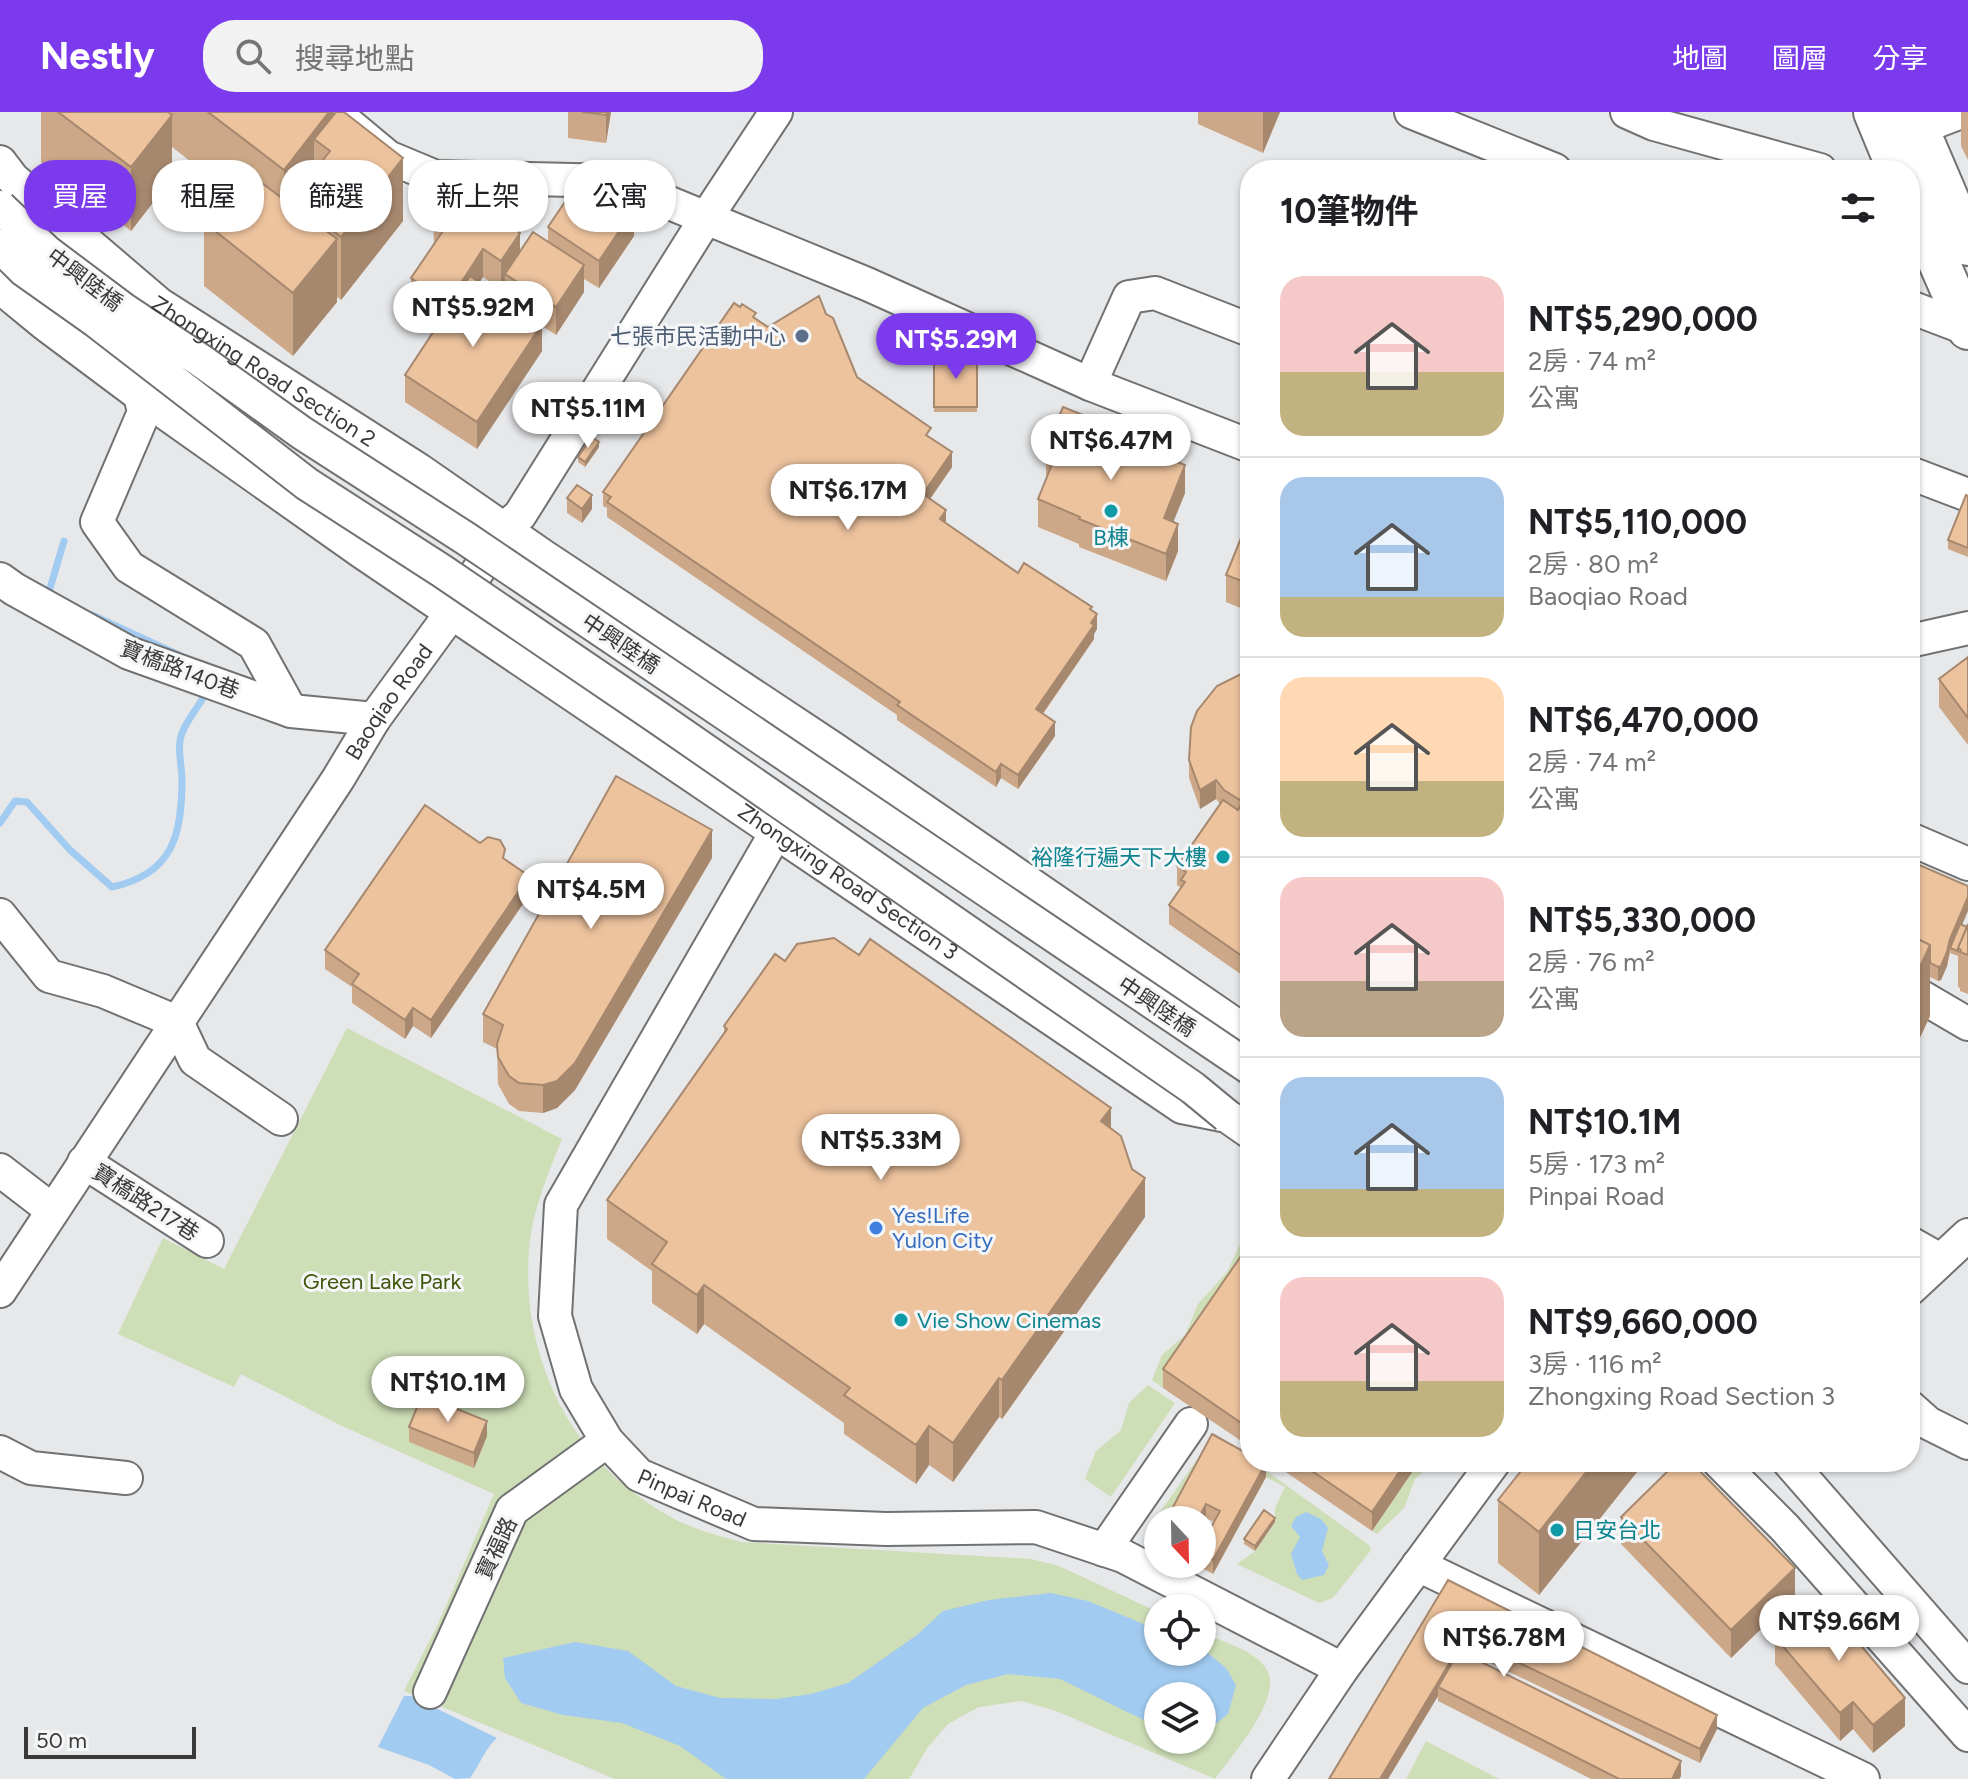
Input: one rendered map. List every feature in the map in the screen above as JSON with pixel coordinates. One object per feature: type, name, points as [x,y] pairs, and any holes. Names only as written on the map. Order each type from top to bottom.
[{"type":"main road","points":[[1897,132],[1915,160]]},
{"type":"main road","points":[[1920,169],[1968,245]]},
{"type":"main road","points":[[1920,219],[1968,329]]},
{"type":"street","points":[[334,112],[388,157],[436,177],[616,181],[867,284],[1090,384],[1240,442]]},
{"type":"street","name":"Baoqiao Road","points":[[0,1291],[338,779],[374,719],[452,612],[505,528],[520,515],[776,112]]},
{"type":"street","points":[[1411,112],[1530,160]]},
{"type":"street","points":[[1627,112],[1654,124],[1784,160]]},
{"type":"street","points":[[1897,132],[1962,116]]},
{"type":"street","name":"Zhongxing Road Section 2","points":[[0,162],[13,179],[159,304],[505,528]]},
{"type":"street","name":"中興陸橋","points":[[0,207],[47,252],[123,309],[302,433],[465,538],[1240,1061]]},
{"type":"street","name":"中興陸橋","points":[[0,246],[24,270],[96,321],[307,484],[442,571],[670,726],[1180,1079],[1238,1124]]},
{"type":"street","points":[[0,287],[140,395],[452,612]]},
{"type":"street","points":[[1090,384],[1129,297],[1155,293],[1240,326]]},
{"type":"street","points":[[1920,311],[1968,329]]},
{"type":"street","points":[[140,395],[144,412],[97,522],[129,567],[254,644],[291,711]]},
{"type":"street","points":[[362,552],[419,470]]},
{"type":"street","points":[[1920,477],[1968,495]]},
{"type":"street","points":[[505,528],[644,624],[847,757],[1240,1028]]},
{"type":"street","name":"寶橋路140巷","points":[[0,579],[129,653],[291,711],[374,719]]},
{"type":"street","name":"Zhongxing Road Section 3","points":[[452,612],[1182,1107],[1238,1124]]},
{"type":"street","points":[[586,705],[644,624]]},
{"type":"street","points":[[1920,639],[1968,628]]},
{"type":"street","name":"Pinpai Road","points":[[777,831],[561,1205],[555,1316],[576,1389],[607,1441],[639,1475],[754,1524],[886,1529],[1036,1527],[1123,1556],[1342,1669]]},
{"type":"street","points":[[1920,843],[1968,864]]},
{"type":"street","points":[[0,915],[49,976],[103,991],[177,1022],[195,1060],[281,1119]]},
{"type":"street","points":[[1920,996],[1968,1024]]},
{"type":"street","name":"寶橋路217巷","points":[[84,1162],[207,1241]]},
{"type":"street","points":[[0,1170],[52,1210]]},
{"type":"street","points":[[1920,1279],[1968,1235]]},
{"type":"street","points":[[1920,1249],[1940,1260]]},
{"type":"street","points":[[1920,1416],[1968,1443]]},
{"type":"street","points":[[1104,1550],[1191,1424]]},
{"type":"street","name":"寶福路","points":[[430,1692],[512,1510],[607,1441]]},
{"type":"street","points":[[0,1452],[31,1468],[126,1478]]},
{"type":"street","points":[[1268,1779],[1342,1669],[1487,1472]]},
{"type":"street","points":[[1731,1472],[1785,1528],[1968,1735]]},
{"type":"street","points":[[1798,1472],[1968,1667]]},
{"type":"street","points":[[1418,1565],[1863,1779]]},
{"type":"green space","name":"Green Lake Park","points":[[347,1028],[562,1139],[533,1221],[529,1290],[534,1330],[544,1367],[559,1403],[579,1436],[604,1466],[633,1492],[684,1524],[741,1542],[1031,1559],[1059,1566],[1144,1605],[1144,1666],[1216,1666],[1216,1638],[1255,1657],[1267,1670],[1270,1682],[1262,1711],[1215,1779],[1157,1754],[1216,1754],[1216,1682],[1144,1682],[1144,1749],[1056,1711],[1022,1701],[979,1707],[948,1724],[928,1747],[909,1779],[615,1779],[404,1691],[438,1624],[494,1494],[342,1426],[241,1374],[234,1387],[118,1334],[163,1238],[224,1269]]},
{"type":"green space","points":[[1240,1244],[1240,1276],[1163,1388],[1152,1380],[1162,1355],[1185,1335],[1198,1304],[1227,1272]]},
{"type":"green space","points":[[1148,1385],[1175,1403],[1111,1497],[1085,1479],[1096,1451],[1121,1430],[1129,1403]]},
{"type":"green space","points":[[1215,1434],[1240,1452],[1240,1463],[1213,1449],[1182,1506],[1164,1506]]},
{"type":"green space","points":[[1257,1472],[1268,1472],[1369,1545],[1371,1550],[1333,1598],[1319,1603],[1237,1564],[1255,1551],[1275,1523],[1275,1508],[1285,1487]]},
{"type":"green space","points":[[1412,1472],[1423,1472],[1415,1479],[1404,1508],[1377,1534],[1372,1531]]},
{"type":"green space","points":[[1426,1741],[1499,1779],[1406,1779]]},
{"type":"water","points":[[1306,1512],[1321,1519],[1328,1528],[1322,1551],[1329,1565],[1324,1575],[1302,1580],[1291,1554],[1300,1537],[1291,1526],[1296,1517]]},
{"type":"water","points":[[1050,1593],[1088,1601],[1144,1624],[1144,1666],[1216,1666],[1216,1660],[1226,1668],[1236,1685],[1228,1714],[1216,1724],[1216,1682],[1144,1682],[1144,1720],[1060,1679],[1008,1674],[966,1685],[923,1708],[864,1779],[726,1779],[680,1746],[622,1723],[563,1715],[521,1703],[505,1678],[503,1658],[575,1642],[628,1651],[676,1686],[720,1698],[776,1699],[811,1694],[848,1683],[917,1635],[943,1611],[989,1600]]},
{"type":"water","points":[[404,1696],[411,1696],[497,1738],[470,1778],[455,1779],[429,1765],[378,1747]]},
{"type":"building","points":[[58,112],[168,112],[172,115],[136,161],[122,160]]},
{"type":"building","points":[[208,112],[329,112],[292,160],[280,160],[280,167]]},
{"type":"building","points":[[336,112],[344,112],[403,158],[392,172],[392,160],[323,160],[330,151],[314,139]]},
{"type":"building","points":[[264,185],[280,197],[280,232],[328,232],[337,239],[293,293],[217,232],[264,232]]},
{"type":"building","points":[[564,203],[564,232],[619,232],[599,261],[548,227]]},
{"type":"building","points":[[442,232],[520,233],[501,261],[483,249],[448,303],[411,278]]},
{"type":"building","points":[[533,232],[584,265],[556,307],[505,274]]},
{"type":"building","points":[[470,276],[542,324],[477,422],[405,375]]},
{"type":"building","points":[[819,296],[826,314],[833,318],[857,377],[931,428],[926,435],[952,452],[923,494],[946,510],[940,519],[1018,573],[1024,563],[1092,607],[1090,609],[1097,614],[1091,623],[1094,625],[1036,709],[1055,722],[1018,775],[1001,764],[996,772],[897,705],[900,702],[607,502],[611,497],[603,492],[734,303],[740,307],[742,304],[756,313],[753,317],[768,327]]},
{"type":"building","points":[[934,355],[977,355],[977,407],[934,407]]},
{"type":"building","name":"B棟","points":[[1063,407],[1098,421],[1095,429],[1118,439],[1120,435],[1136,442],[1134,445],[1185,465],[1164,518],[1178,524],[1166,554],[1038,499],[1057,452],[1046,448]]},
{"type":"building","points":[[592,437],[599,442],[585,462],[578,457]]},
{"type":"building","points":[[577,485],[592,495],[582,509],[567,498]]},
{"type":"building","points":[[1968,496],[1968,548],[1948,540]]},
{"type":"building","points":[[1240,541],[1240,580],[1226,575]]},
{"type":"building","points":[[1968,657],[1968,718],[1939,679]]},
{"type":"building","name":"裕隆行遍天下大樓","points":[[1240,674],[1240,800],[1224,790],[1216,780],[1200,790],[1189,760],[1191,727],[1197,711],[1217,686]]},
{"type":"building","points":[[616,776],[712,830],[575,1063],[557,1081],[543,1085],[519,1083],[509,1076],[498,1057],[497,1044],[503,1025],[483,1014]]},
{"type":"building","name":"裕隆行遍天下大樓","points":[[1223,800],[1238,810],[1240,807],[1240,955],[1169,905],[1185,882],[1181,880],[1186,872],[1177,866]]},
{"type":"building","points":[[425,805],[480,843],[488,837],[500,840],[505,849],[503,858],[529,876],[431,1020],[413,1008],[405,1020],[352,984],[359,974],[325,950]]},
{"type":"building","points":[[1920,865],[1968,886],[1968,897],[1941,966],[1930,963],[1930,945],[1920,940]]},
{"type":"building","points":[[1960,924],[1967,927],[1958,951],[1950,948]]},
{"type":"building","points":[[1968,924],[1968,955],[1958,948]]},
{"type":"building","name":"Yes!Life Yulon City","points":[[834,938],[859,955],[870,939],[1111,1108],[1101,1121],[1121,1136],[1132,1169],[1145,1178],[1002,1380],[999,1378],[953,1443],[929,1426],[916,1445],[844,1395],[850,1388],[704,1285],[697,1295],[652,1264],[667,1242],[607,1200],[727,1029],[724,1026],[775,954],[785,961],[797,944]]},
{"type":"building","points":[[1920,940],[1930,945],[1920,967]]},
{"type":"building","points":[[1240,1257],[1240,1422],[1163,1369]]},
{"type":"building","points":[[422,1395],[487,1421],[474,1453],[409,1427]]},
{"type":"building","points":[[1212,1434],[1240,1449],[1240,1472],[1261,1472],[1216,1555],[1216,1518],[1220,1511],[1216,1506],[1173,1506]]},
{"type":"building","points":[[1314,1472],[1399,1472],[1372,1512]]},
{"type":"building","points":[[1520,1472],[1586,1472],[1539,1532],[1498,1500]]},
{"type":"building","points":[[1667,1472],[1701,1472],[1795,1568],[1731,1630],[1621,1517]]},
{"type":"building","points":[[1264,1510],[1275,1518],[1255,1546],[1244,1539]]},
{"type":"building","points":[[1448,1580],[1717,1715],[1700,1749],[1465,1637],[1380,1779],[1329,1779]]},
{"type":"building","points":[[1821,1598],[1905,1698],[1873,1725],[1853,1702],[1840,1713],[1775,1637]]},
{"type":"building","points":[[1459,1651],[1681,1761],[1672,1779],[1619,1779],[1438,1687]]},
{"type":"waterway","points":[[48,595],[64,541]]},
{"type":"waterway","points":[[92,615],[179,655]]},
{"type":"waterway","points":[[0,823],[15,801],[27,802],[70,850],[112,887],[149,873],[161,862],[176,834],[181,799],[181,736],[203,698]]},
{"type":"place","name":"七張市民活動中心","points":[[802,336]]},
{"type":"place","name":"B棟","points":[[1111,511]]},
{"type":"place","name":"裕隆行遍天下大樓","points":[[1223,857]]},
{"type":"place","name":"Yes!Life Yulon City","points":[[876,1228]]},
{"type":"place","name":"Vie Show Cinemas","points":[[901,1320]]},
{"type":"place","name":"日安台北","points":[[1557,1530]]}]
